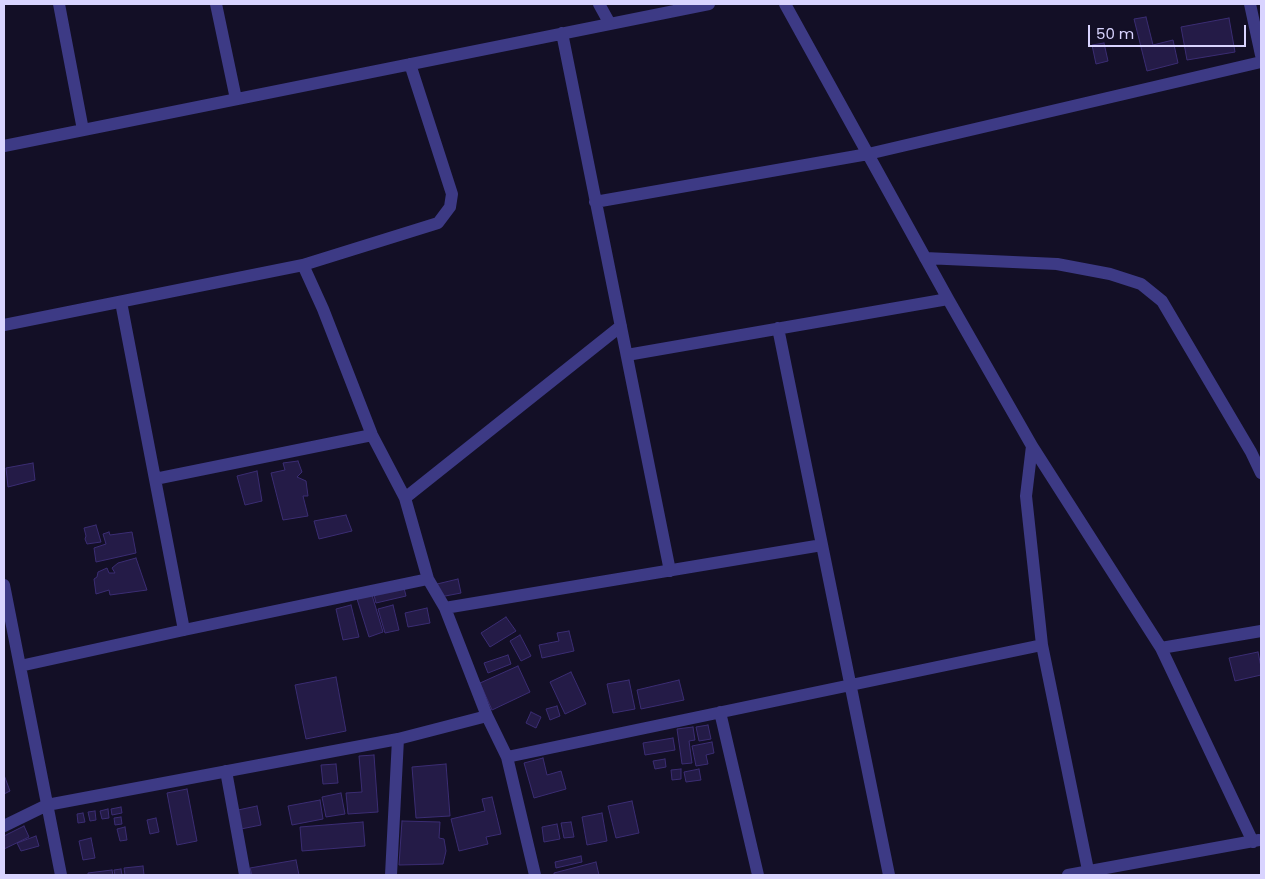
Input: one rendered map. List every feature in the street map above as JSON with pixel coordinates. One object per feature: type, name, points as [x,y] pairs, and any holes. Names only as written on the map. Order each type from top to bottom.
[{"type":"street","points":[[59,4],[83,130]]},
{"type":"street","points":[[216,4],[236,99]]},
{"type":"street","points":[[598,4],[610,24]]},
{"type":"street","points":[[4,146],[709,4]]},
{"type":"street","points":[[785,4],[925,258],[1032,446],[1160,648],[1257,841],[1089,873],[1068,875]]},
{"type":"street","points":[[1250,4],[1261,55]]},
{"type":"street","points":[[562,33],[670,572]]},
{"type":"street","points":[[595,202],[868,154],[1261,62]]},
{"type":"street","points":[[4,325],[303,265],[438,223],[450,207],[452,194],[410,64]]},
{"type":"street","points":[[925,258],[1057,264],[1110,274],[1141,284],[1162,301],[1256,451],[1261,472]]},
{"type":"street","points":[[303,265],[323,309],[372,435],[405,498],[428,579],[445,608],[487,716],[507,757],[536,875]]},
{"type":"street","points":[[626,355],[948,299]]},
{"type":"street","points":[[121,302],[184,630]]},
{"type":"street","points":[[405,498],[621,326]]},
{"type":"street","points":[[778,328],[889,875]]},
{"type":"street","points":[[155,479],[372,435]]},
{"type":"street","points":[[1032,446],[1026,496],[1042,645],[1089,873]]},
{"type":"street","points":[[445,608],[670,572],[822,545]]},
{"type":"street","points":[[20,666],[428,579]]},
{"type":"street","points":[[4,585],[61,875]]},
{"type":"street","points":[[1160,648],[1261,631]]},
{"type":"street","points":[[507,757],[1042,645]]},
{"type":"street","points":[[720,712],[758,875]]},
{"type":"street","points":[[4,826],[48,805],[398,739],[487,716]]},
{"type":"street","points":[[391,875],[398,739]]},
{"type":"street","points":[[226,771],[245,875]]},
{"type":"building","points":[[1146,17],[1153,45],[1173,40],[1178,63],[1147,71],[1134,19]]},
{"type":"building","points":[[1229,18],[1235,52],[1187,60],[1181,27]]},
{"type":"building","points":[[1104,43],[1108,61],[1096,64],[1092,45]]},
{"type":"building","points":[[298,461],[302,472],[297,477],[306,481],[308,496],[303,496],[308,516],[283,520],[271,473],[285,470],[283,463]]},
{"type":"building","points":[[33,463],[35,480],[8,487],[6,468]]},
{"type":"building","points":[[257,471],[262,501],[245,505],[237,476]]},
{"type":"building","points":[[346,515],[352,531],[319,539],[314,521]]},
{"type":"building","points":[[96,525],[101,542],[87,544],[84,528]]},
{"type":"building","points":[[109,532],[110,535],[132,532],[136,553],[96,562],[94,548],[106,544],[103,534]]},
{"type":"building","points":[[136,558],[147,590],[110,595],[109,590],[96,594],[94,579],[97,577],[98,572],[107,568],[109,573],[115,573],[112,568],[118,563]]},
{"type":"building","points":[[458,579],[461,593],[440,597],[437,584]]},
{"type":"building","points":[[404,588],[406,596],[376,603],[374,595]]},
{"type":"building","points":[[372,595],[383,632],[369,637],[357,599]]},
{"type":"building","points":[[351,605],[359,637],[343,640],[336,609]]},
{"type":"building","points":[[393,605],[399,630],[385,633],[378,609]]},
{"type":"building","points":[[427,608],[430,623],[408,627],[405,613]]},
{"type":"building","points":[[506,617],[516,631],[490,647],[481,633]]},
{"type":"building","points":[[569,631],[574,651],[542,658],[539,645],[559,641],[557,633]]},
{"type":"building","points":[[520,635],[531,656],[521,661],[510,641]]},
{"type":"building","points":[[1258,652],[1261,675],[1235,681],[1229,658]]},
{"type":"building","points":[[508,655],[511,664],[488,673],[484,663]]},
{"type":"building","points":[[518,666],[530,692],[492,710],[480,683]]},
{"type":"building","points":[[571,672],[586,704],[565,714],[550,682]]},
{"type":"building","points":[[336,677],[346,731],[306,739],[295,685]]},
{"type":"building","points":[[629,680],[635,709],[613,713],[607,684]]},
{"type":"building","points":[[679,680],[684,700],[641,709],[637,690]]},
{"type":"building","points":[[557,706],[560,716],[550,720],[546,709]]},
{"type":"building","points":[[531,712],[541,717],[536,728],[526,723]]},
{"type":"building","points":[[708,725],[711,739],[699,741],[696,727]]},
{"type":"building","points":[[693,727],[695,740],[689,741],[692,763],[682,764],[677,729]]},
{"type":"building","points":[[673,738],[675,750],[645,755],[643,743]]},
{"type":"building","points":[[712,742],[714,753],[706,755],[708,764],[696,766],[692,746]]},
{"type":"building","points":[[374,755],[378,812],[348,814],[346,793],[362,792],[359,756]]},
{"type":"building","points":[[543,758],[547,775],[561,771],[566,789],[534,798],[524,763]]},
{"type":"building","points":[[665,759],[666,767],[655,769],[653,761]]},
{"type":"building","points":[[336,764],[338,783],[323,784],[321,765]]},
{"type":"building","points":[[446,764],[450,816],[416,818],[412,767]]},
{"type":"building","points":[[681,769],[681,779],[672,780],[671,770]]},
{"type":"building","points":[[699,769],[701,780],[686,782],[684,772]]},
{"type":"building","points":[[4,775],[10,791],[4,794]]},
{"type":"building","points":[[187,789],[197,841],[177,845],[167,793]]},
{"type":"building","points":[[341,793],[345,814],[326,817],[322,797]]},
{"type":"building","points":[[492,797],[501,834],[486,837],[488,844],[459,851],[451,819],[485,811],[482,799]]},
{"type":"building","points":[[320,800],[323,819],[292,825],[288,806]]},
{"type":"building","points":[[632,801],[639,833],[616,838],[608,806]]},
{"type":"building","points":[[257,806],[261,825],[241,829],[238,810]]},
{"type":"building","points":[[121,807],[122,813],[112,815],[111,809]]},
{"type":"building","points":[[108,809],[109,818],[102,819],[100,811]]},
{"type":"building","points":[[95,811],[96,820],[90,821],[88,812]]},
{"type":"building","points":[[83,813],[85,822],[78,823],[77,814]]},
{"type":"building","points":[[602,813],[607,841],[587,845],[582,817]]},
{"type":"building","points":[[121,817],[122,824],[115,825],[114,818]]},
{"type":"building","points":[[156,818],[159,832],[150,834],[147,820]]},
{"type":"building","points":[[402,821],[440,822],[439,838],[444,839],[446,851],[443,864],[399,865]]},
{"type":"building","points":[[363,822],[365,846],[302,851],[300,827]]},
{"type":"building","points":[[571,822],[574,837],[564,838],[561,823]]},
{"type":"building","points":[[557,824],[560,839],[544,842],[542,827]]},
{"type":"building","points":[[24,826],[29,837],[4,849],[4,836]]},
{"type":"building","points":[[125,827],[127,840],[120,841],[117,829]]},
{"type":"building","points":[[36,836],[39,846],[21,851],[17,843]]},
{"type":"building","points":[[91,838],[95,858],[83,860],[79,841]]},
{"type":"building","points":[[581,856],[582,862],[556,868],[555,862]]},
{"type":"building","points":[[296,860],[299,875],[252,875],[250,868]]},
{"type":"building","points":[[596,862],[599,875],[554,875],[554,873]]},
{"type":"building","points":[[143,866],[144,875],[125,875],[124,868]]},
{"type":"building","points":[[121,869],[122,875],[115,875],[114,870]]},
{"type":"building","points":[[112,870],[113,875],[88,875],[88,873]]}]
